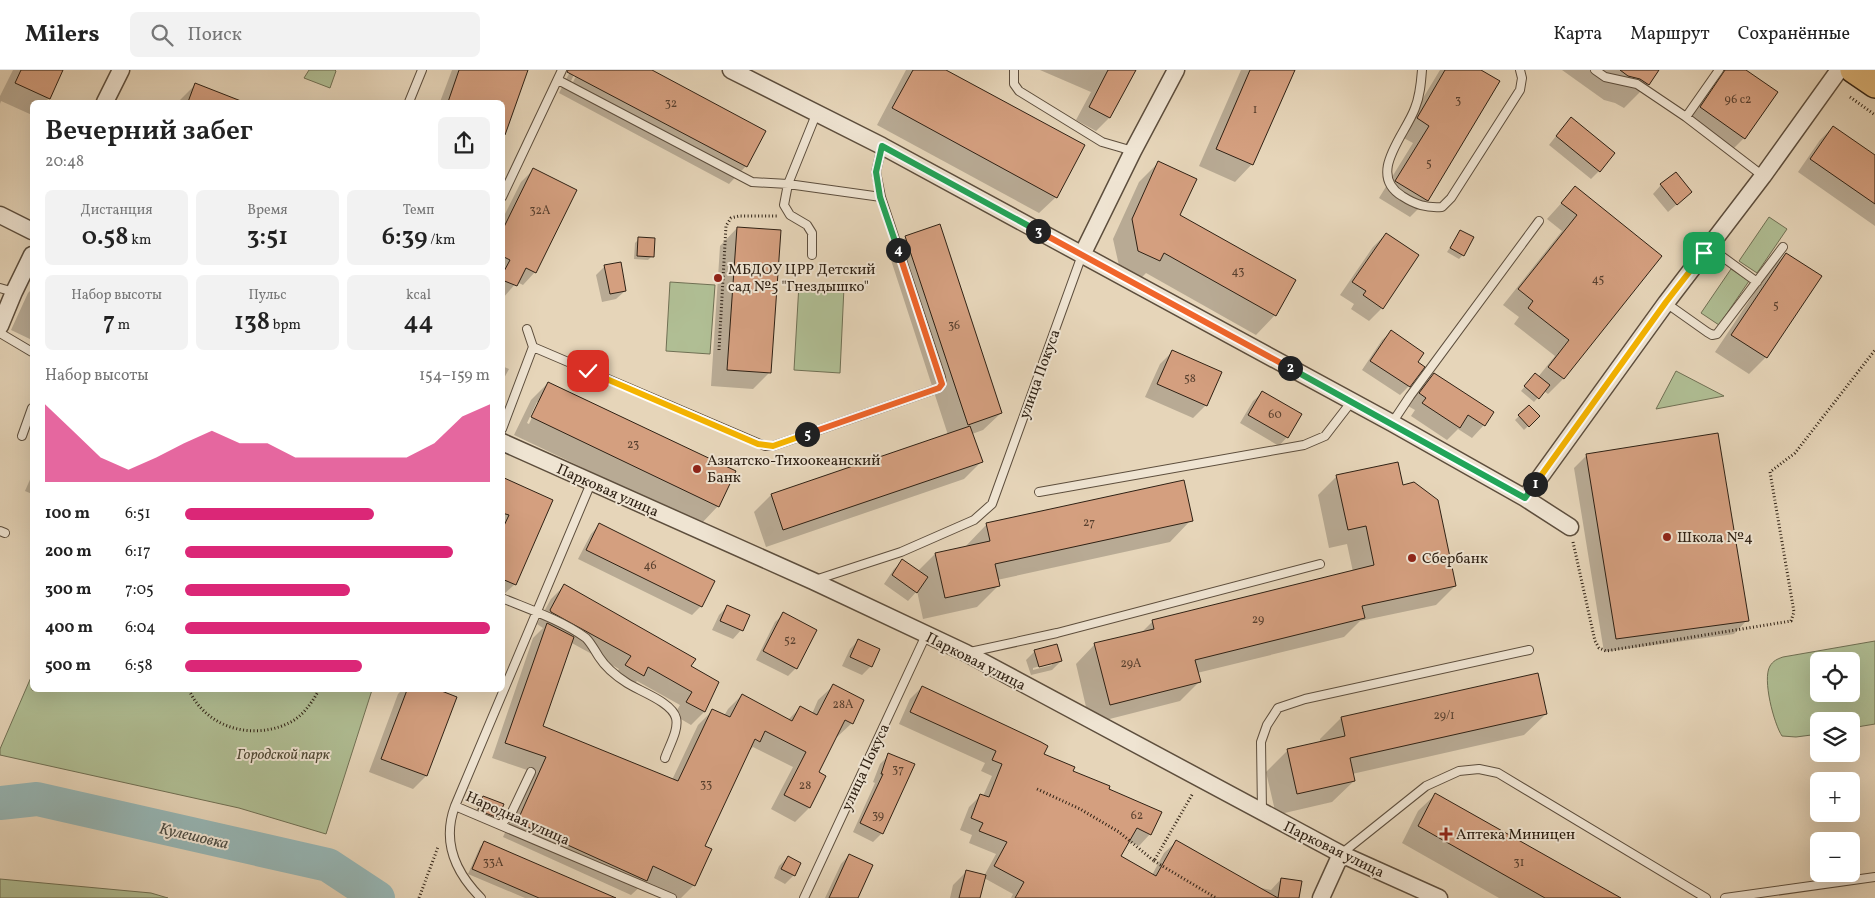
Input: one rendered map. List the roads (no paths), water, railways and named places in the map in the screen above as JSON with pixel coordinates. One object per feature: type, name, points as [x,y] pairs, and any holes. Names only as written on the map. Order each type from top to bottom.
[{"type":"main road","points":[[1853,70],[1875,85]]},
{"type":"street","points":[[106,100],[121,70]]},
{"type":"street","points":[[731,70],[882,146],[1392,423],[1525,498],[1570,527]]},
{"type":"street","name":"улица Покуса","points":[[1082,255],[1176,70]]},
{"type":"street","points":[[1525,498],[1666,302],[1763,176],[1839,70]]},
{"type":"street","points":[[0,215],[30,230]]},
{"type":"street","points":[[0,326],[7,290],[30,258]]},
{"type":"street","name":"Парковая улица","points":[[505,443],[813,581],[926,636],[966,653],[1341,854],[1440,898]]},
{"type":"street","points":[[1321,898],[1341,854]]},
{"type":"lane","points":[[410,100],[422,70]]},
{"type":"lane","points":[[505,191],[562,70]]},
{"type":"lane","points":[[1014,70],[1014,84],[1019,92],[1102,142],[1134,151]]},
{"type":"lane","points":[[1422,70],[1420,90],[1415,108],[1390,158],[1387,174],[1391,187],[1398,194],[1414,204],[1429,208],[1442,207],[1450,198],[1520,90],[1522,78],[1520,70]]},
{"type":"lane","points":[[1595,70],[1605,77],[1638,84],[1686,116],[1763,176]]},
{"type":"lane","points":[[1686,116],[1718,70]]},
{"type":"lane","points":[[558,80],[752,182],[788,184],[880,197]]},
{"type":"lane","points":[[812,255],[812,233],[807,225],[790,216],[784,205],[788,184],[817,112]]},
{"type":"lane","points":[[533,347],[765,446],[773,446],[939,388],[942,384],[941,377],[880,197],[876,172],[882,146]]},
{"type":"lane","points":[[1392,423],[1538,221]]},
{"type":"lane","points":[[1666,302],[1707,332],[1712,335],[1717,334],[1783,246]]},
{"type":"lane","points":[[1709,247],[1757,282]]},
{"type":"lane","name":"улица Покуса","points":[[813,581],[900,552],[974,520],[992,504],[1082,255]]},
{"type":"lane","points":[[505,421],[533,347],[527,329]]},
{"type":"lane","points":[[0,333],[30,351]]},
{"type":"lane","points":[[1039,492],[1304,446],[1325,436],[1352,402]]},
{"type":"lane","points":[[22,436],[30,414]]},
{"type":"lane","name":"Народная улица","points":[[505,685],[591,483]]},
{"type":"lane","points":[[966,653],[1057,633],[1320,564]]},
{"type":"lane","points":[[505,599],[559,622],[588,639],[600,659],[613,674],[663,702],[676,717],[676,728],[664,758]]},
{"type":"lane","name":"улица Покуса","points":[[804,898],[926,636]]},
{"type":"lane","points":[[1262,813],[1261,742],[1267,724],[1278,708],[1305,699],[1529,650]]},
{"type":"lane","name":"Народная улица","points":[[502,692],[454,806],[672,898]]},
{"type":"lane","points":[[1341,854],[1426,786],[1459,771],[1479,769],[1498,774],[1706,898]]},
{"type":"lane","points":[[500,826],[510,814],[530,772]]},
{"type":"lane","points":[[454,806],[449,834],[452,853],[458,868],[472,889],[481,898]]},
{"type":"lane","points":[[1725,898],[1875,877]]},
{"type":"waterway","name":"Кулешовка","points":[[0,803],[37,799],[328,865],[378,898]]},
{"type":"place","name":"МБДОУ ЦРР Детский сад №5 \"Гнездышко\"","points":[[718,278]]},
{"type":"place","name":"Азиатско-Тихоокеанский Банк","points":[[697,469]]},
{"type":"place","name":"Школа №4","points":[[1667,537]]},
{"type":"place","name":"Сбербанк","points":[[1412,558]]},
{"type":"place","name":"Аптека Миницен","points":[[1446,834]]},
{"type":"park label","name":"Городской парк","points":[[283,754]]}]
